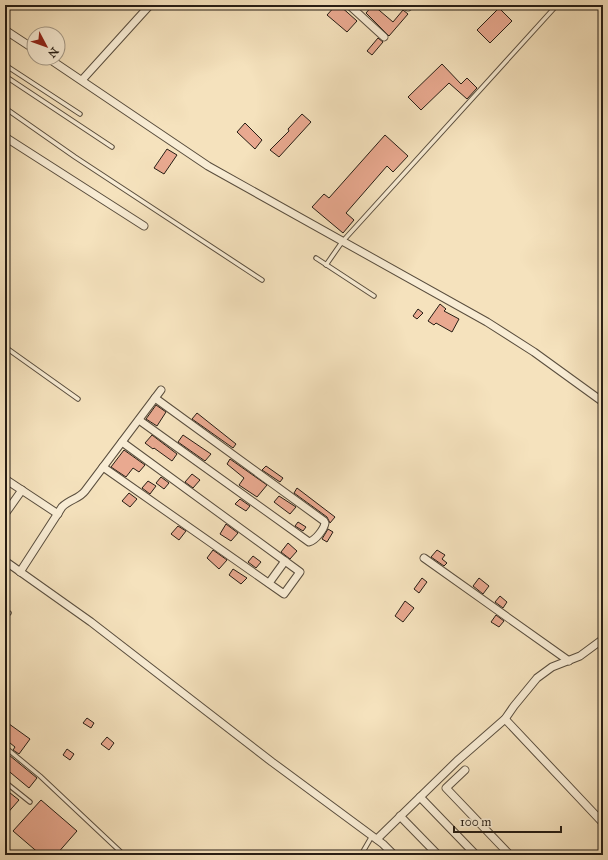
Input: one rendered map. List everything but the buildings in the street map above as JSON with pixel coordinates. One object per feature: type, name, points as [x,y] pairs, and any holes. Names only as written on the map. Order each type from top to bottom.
[{"type":"street","points":[[82,80],[150,5]]},
{"type":"street","points":[[349,5],[384,37]]},
{"type":"street","points":[[5,30],[26,44]]},
{"type":"street","points":[[60,66],[208,166],[487,322],[534,352],[603,402]]},
{"type":"street","points":[[5,137],[144,226]]},
{"type":"street","points":[[20,572],[66,503],[82,495],[161,390]]},
{"type":"street","points":[[139,420],[309,542],[313,541],[325,526],[324,521],[155,398]]},
{"type":"street","points":[[103,467],[284,594],[300,572],[122,442]]},
{"type":"street","points":[[5,479],[58,514]]},
{"type":"street","points":[[5,514],[22,490]]},
{"type":"street","points":[[424,558],[569,661]]},
{"type":"street","points":[[5,561],[119,643],[272,762],[374,837],[394,855]]},
{"type":"street","points":[[268,583],[286,561]]},
{"type":"street","points":[[374,837],[400,816],[457,761],[505,718],[537,678],[552,667],[580,656],[603,639]]},
{"type":"street","points":[[505,718],[603,822]]},
{"type":"street","points":[[465,770],[446,788],[510,855]]},
{"type":"street","points":[[420,797],[476,855]]},
{"type":"street","points":[[400,816],[438,855]]},
{"type":"lane","points":[[326,265],[342,242],[557,5]]},
{"type":"lane","points":[[5,65],[80,114]]},
{"type":"lane","points":[[5,76],[112,147]]},
{"type":"lane","points":[[5,108],[75,157],[262,280]]},
{"type":"lane","points":[[316,258],[374,296]]},
{"type":"lane","points":[[5,347],[78,399]]},
{"type":"lane","points":[[5,610],[9,613]]},
{"type":"lane","points":[[5,747],[40,776],[124,855]]},
{"type":"lane","points":[[5,782],[30,802]]},
{"type":"lane","points":[[361,855],[374,837]]}]
